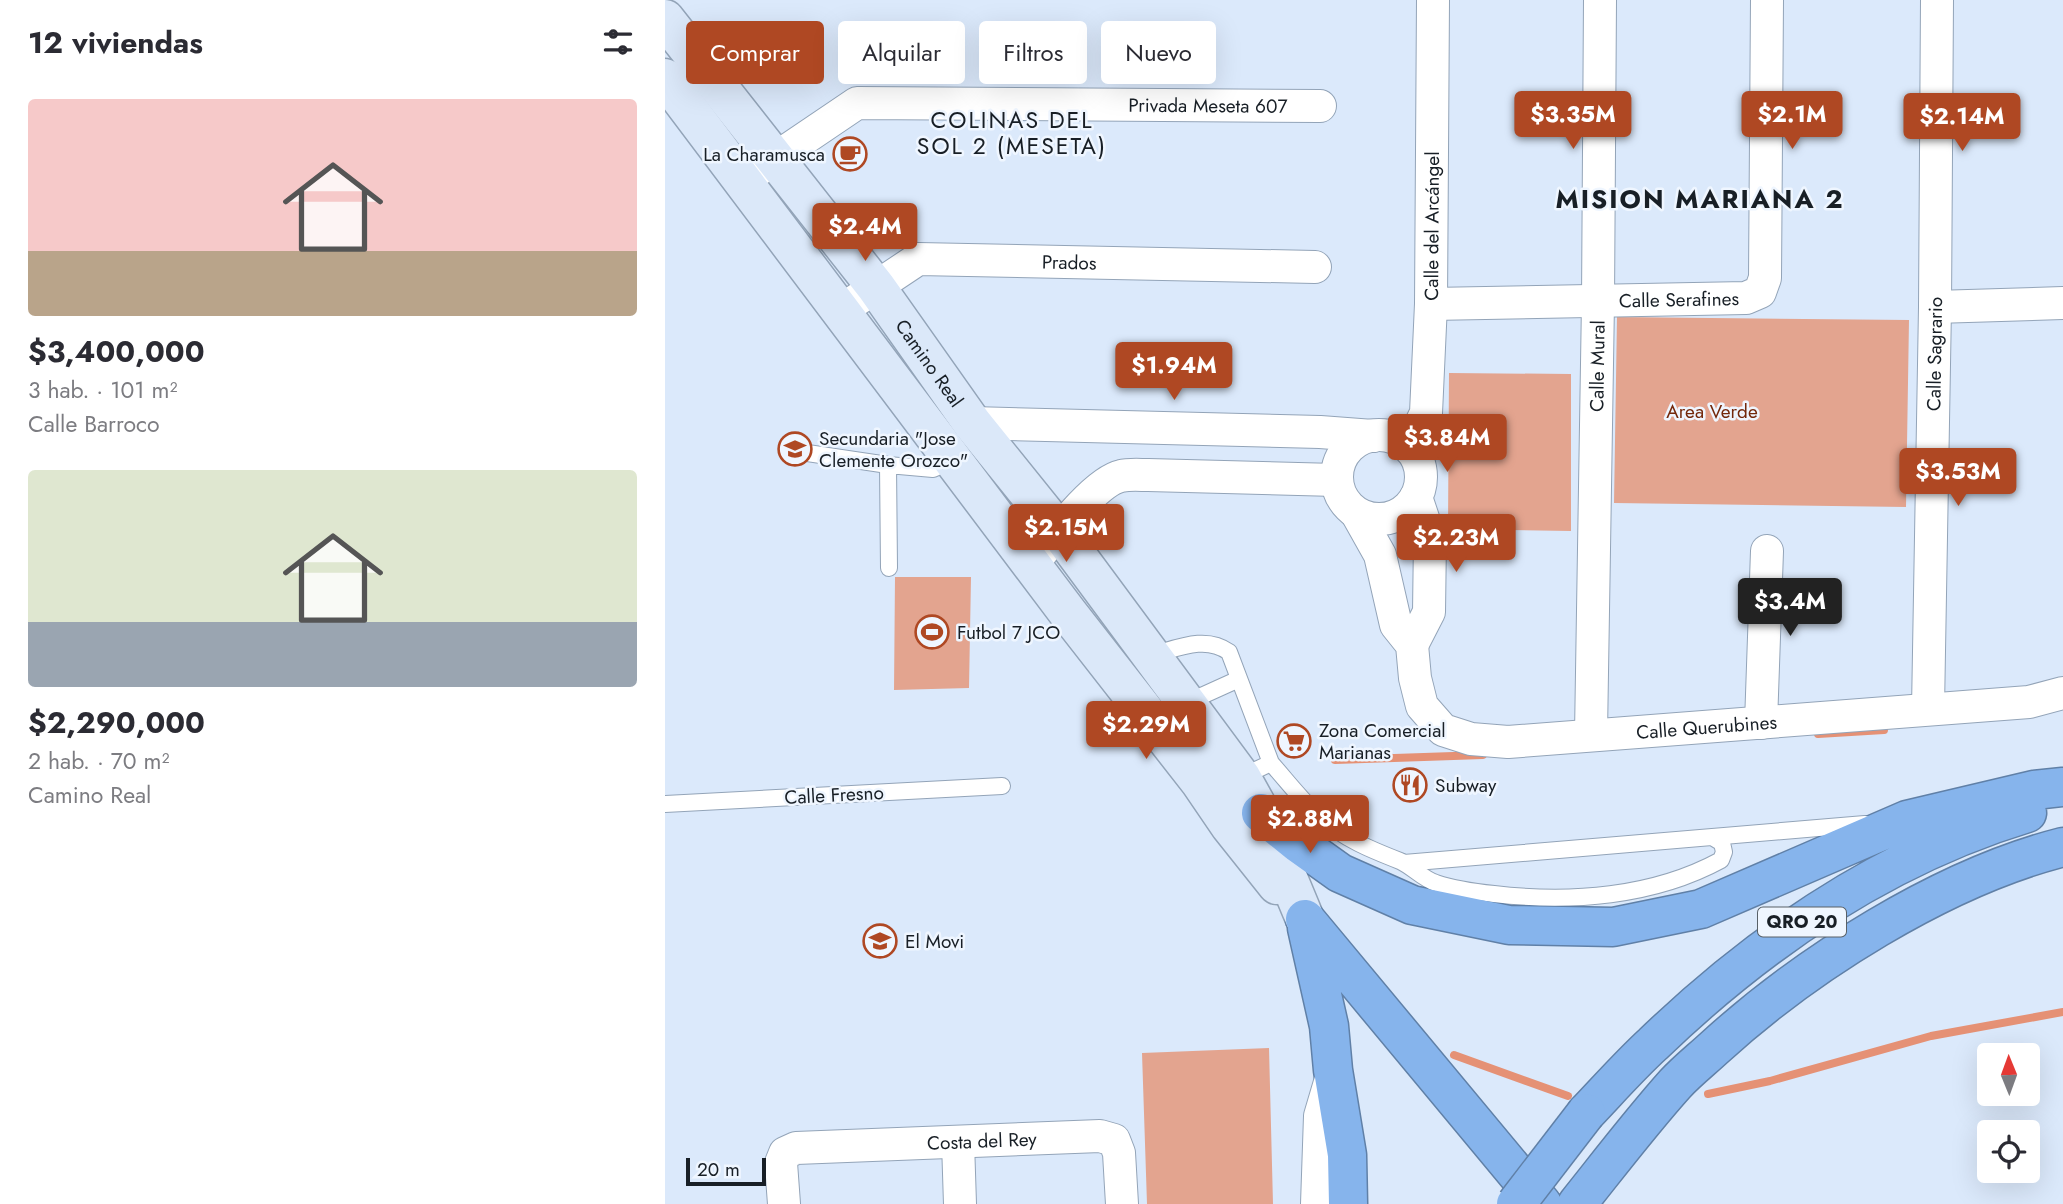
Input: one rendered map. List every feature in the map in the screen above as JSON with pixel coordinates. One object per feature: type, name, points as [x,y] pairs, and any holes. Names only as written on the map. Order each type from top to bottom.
[{"type":"highway","points":[[1245,819],[1298,843],[1340,873],[1412,905],[1509,925],[1613,927],[1701,909],[1907,820],[2034,790],[2063,787]]},
{"type":"highway","name":"QRO 20","points":[[1516,1204],[1586,1113],[1652,1044],[1733,974],[1818,910],[1899,865],[2000,821],[2063,802]]},
{"type":"highway","name":"QRO 20","points":[[1577,1204],[1677,1083],[1740,1025],[1804,976],[1875,929],[1952,888],[2043,852],[2063,847]]},
{"type":"highway","points":[[1305,919],[1329,1026],[1333,1070],[1347,1155],[1348,1204]]},
{"type":"highway","points":[[1305,919],[1542,1204]]},
{"type":"street","name":"Calle del Arcángel","points":[[1409,448],[1426,413],[1431,304],[1433,0]]},
{"type":"street","name":"Calle Mural","points":[[1591,734],[1600,0]]},
{"type":"street","name":"Calle Serafines","points":[[1431,304],[1746,298],[1760,292],[1765,278],[1767,0]]},
{"type":"street","name":"Calle Sagrario","points":[[1928,709],[1937,0]]},
{"type":"street","name":"Camino Real","points":[[665,19],[876,287],[972,423],[1059,531],[1235,770],[1245,819],[1305,919]]},
{"type":"street","name":"Camino Real","points":[[665,78],[1033,563],[1068,613],[1235,770]]},
{"type":"street","name":"Privada Meseta 607","points":[[741,180],[775,161],[817,128],[857,103],[1320,106]]},
{"type":"street","name":"Prados","points":[[840,311],[918,259],[1315,267]]},
{"type":"street","points":[[1935,307],[2063,303]]},
{"type":"street","points":[[972,423],[1386,436],[1409,448],[1417,459],[1420,471],[1416,497],[1410,506],[1390,518],[1368,518],[1357,514],[1342,499],[1336,480],[1342,456],[1351,446],[1373,436]]},
{"type":"street","points":[[1033,563],[1059,531],[1106,483],[1121,476],[1148,474],[1336,480]]},
{"type":"street","points":[[1412,645],[1429,612],[1430,539],[1416,497]]},
{"type":"street","name":"Calle Querubines","points":[[1357,514],[1380,555],[1396,625],[1412,645],[1415,678],[1422,706],[1443,730],[1471,739],[1508,742],[1761,723],[2029,702],[2063,693]]},
{"type":"street","points":[[1761,723],[1767,551]]},
{"type":"street","points":[[1317,1204],[1320,1116],[1333,1070]]},
{"type":"street","name":"Costa del Rey","points":[[784,1204],[781,1163],[785,1153],[796,1148],[1101,1136],[1114,1140],[1119,1153],[1122,1204]]},
{"type":"street","points":[[958,1142],[960,1204]]},
{"type":"lane","points":[[794,452],[888,465],[933,468],[953,460]]},
{"type":"lane","points":[[888,465],[889,568]]},
{"type":"lane","points":[[1151,655],[1201,642],[1218,643],[1229,652],[1240,679],[1235,770],[1322,819],[1360,845],[1404,863],[1435,883],[1478,892],[1529,898],[1618,893],[1666,883],[1700,872],[1721,860],[1724,852],[1722,843],[1712,837]]},
{"type":"lane","points":[[1187,703],[1240,679]]},
{"type":"lane","name":"Calle Fresno","points":[[665,804],[1002,786]]},
{"type":"lane","points":[[1404,863],[1907,820]]},
{"type":"green space","name":"Area Verde","points":[[1617,317],[1909,320],[1906,507],[1614,503]]},
{"type":"green space","points":[[1449,373],[1571,374],[1571,531],[1448,529]]},
{"type":"green space","name":"Futbol 7 JCO","points":[[895,577],[971,577],[969,688],[894,690]]},
{"type":"green space","points":[[1269,1048],[1273,1204],[1147,1204],[1142,1053]]},
{"type":"waterway","points":[[1818,734],[1884,730]]},
{"type":"waterway","points":[[1335,760],[1483,755]]},
{"type":"waterway","points":[[1708,1094],[1770,1081],[1931,1036],[2063,1012]]},
{"type":"waterway","points":[[1454,1055],[1568,1096]]},
{"type":"place","name":"La Charamusca","points":[[850,154]]},
{"type":"place","name":"Secundaria \"Jose Clemente Orozco\"","points":[[795,449]]},
{"type":"place","name":"Futbol 7 JCO","points":[[932,632]]},
{"type":"place","name":"Zona Comercial Marianas","points":[[1294,741]]},
{"type":"place","name":"Subway","points":[[1410,785]]},
{"type":"place","name":"El Movi","points":[[880,941]]},
{"type":"district","name":"COLINAS DEL SOL 2 (MESETA)","points":[[1012,133]]},
{"type":"district","name":"MISION MARIANA 2","points":[[1700,199]]}]
